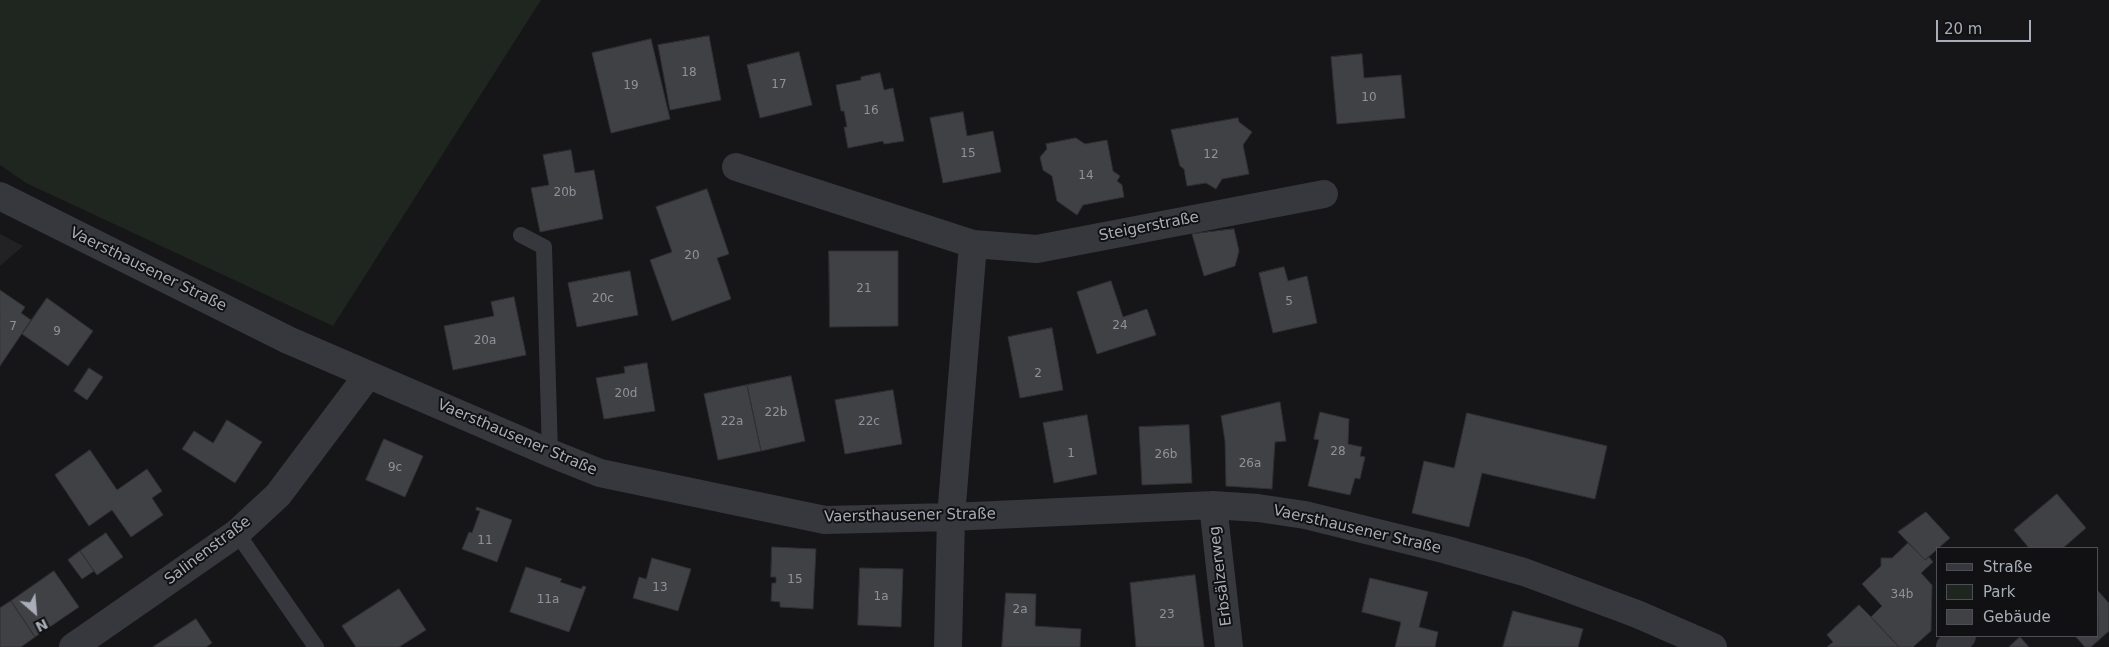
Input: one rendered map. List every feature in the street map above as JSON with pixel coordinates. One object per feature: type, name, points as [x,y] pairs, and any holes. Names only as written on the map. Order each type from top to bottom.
[{"type":"street","name":"Steigerstraße","points":[[736,167],[974,244],[1037,249],[1324,194]]},
{"type":"street","name":"Vaersthausener Straße","points":[[0,196],[288,340],[600,473],[825,520],[1213,505],[1258,508],[1305,515],[1447,550],[1524,572],[1637,614],[1713,647]]},
{"type":"street","points":[[948,647],[951,516],[974,244]]},
{"type":"street","name":"Salinenstraße","points":[[84,644],[237,533],[278,495],[368,375]]},
{"type":"street","name":"Erbsälzerweg","points":[[1213,505],[1229,647]]},
{"type":"street","points":[[1950,647],[1961,637]]},
{"type":"lane","points":[[522,235],[544,247],[550,453]]},
{"type":"lane","points":[[237,533],[316,647]]},
{"type":"shaded area","points":[[0,234],[23,246],[0,266]]},
{"type":"green space","points":[[0,0],[541,0],[333,326],[26,183],[0,165]]},
{"type":"building","points":[[709,36],[721,100],[670,110],[658,45]]},
{"type":"building","points":[[651,39],[670,119],[611,133],[592,53]]},
{"type":"building","points":[[799,52],[812,105],[760,118],[747,65]]},
{"type":"building","points":[[1362,54],[1364,78],[1401,75],[1405,118],[1337,124],[1331,57]]},
{"type":"building","points":[[880,73],[884,90],[893,88],[904,141],[884,144],[883,141],[848,148],[844,127],[847,127],[844,111],[841,111],[836,85],[861,80],[861,77]]},
{"type":"building","points":[[963,112],[967,136],[993,131],[1001,172],[943,183],[930,118]]},
{"type":"building","points":[[1238,118],[1239,122],[1252,132],[1243,145],[1249,174],[1222,179],[1216,189],[1206,183],[1187,186],[1184,169],[1180,166],[1171,130]]},
{"type":"building","points":[[1076,138],[1085,144],[1107,140],[1113,171],[1120,176],[1117,181],[1122,185],[1124,197],[1083,205],[1077,215],[1057,201],[1052,176],[1043,170],[1040,157],[1047,149],[1046,144]]},
{"type":"building","points":[[571,150],[575,173],[594,170],[603,219],[540,232],[531,188],[549,185],[543,155]]},
{"type":"building","points":[[707,189],[729,254],[717,258],[731,299],[672,321],[650,260],[672,252],[656,207]]},
{"type":"building","points":[[1234,229],[1239,251],[1235,266],[1204,276],[1192,234]]},
{"type":"building","points":[[829,251],[898,251],[898,326],[830,327]]},
{"type":"building","points":[[1284,267],[1288,281],[1307,276],[1317,323],[1273,333],[1259,273]]},
{"type":"building","points":[[630,271],[638,315],[577,327],[568,283]]},
{"type":"building","points":[[1111,281],[1123,317],[1147,309],[1156,335],[1097,354],[1077,292]]},
{"type":"building","points":[[0,290],[25,307],[21,313],[31,320],[0,366]]},
{"type":"building","points":[[514,297],[526,355],[453,370],[444,326],[494,316],[491,302]]},
{"type":"building","points":[[47,298],[93,331],[68,366],[22,334]]},
{"type":"building","points":[[1052,328],[1063,390],[1020,398],[1008,337]]},
{"type":"building","points":[[647,363],[655,411],[604,419],[596,378],[625,373],[624,367]]},
{"type":"building","points":[[89,368],[103,377],[87,400],[74,391]]},
{"type":"building","points":[[791,376],[805,441],[761,451],[747,385]]},
{"type":"building","points":[[747,385],[761,451],[718,460],[704,394]]},
{"type":"building","points":[[893,390],[902,444],[845,454],[835,400]]},
{"type":"building","points":[[1280,402],[1286,441],[1275,442],[1272,489],[1226,486],[1225,441],[1221,416]]},
{"type":"building","points":[[1320,412],[1349,419],[1348,444],[1362,447],[1360,456],[1365,457],[1360,479],[1355,478],[1350,495],[1308,486],[1319,440],[1314,439]]},
{"type":"building","points":[[1467,413],[1607,446],[1595,499],[1482,473],[1469,527],[1412,513],[1424,461],[1454,468]]},
{"type":"building","points":[[1087,415],[1097,474],[1054,483],[1043,423]]},
{"type":"building","points":[[227,420],[262,442],[235,483],[182,449],[194,431],[213,443]]},
{"type":"building","points":[[1189,425],[1192,483],[1142,485],[1139,427]]},
{"type":"building","points":[[384,439],[423,456],[405,497],[366,480]]},
{"type":"building","points":[[90,450],[117,490],[147,469],[162,491],[152,498],[163,515],[131,537],[112,510],[89,526],[55,475]]},
{"type":"building","points":[[2057,494],[2086,528],[2064,547],[2028,547],[2014,530]]},
{"type":"building","points":[[477,507],[512,520],[497,562],[462,549],[469,532],[472,533],[480,511],[476,510]]},
{"type":"building","points":[[1926,512],[1950,538],[1940,547],[1936,547],[1936,550],[1925,560],[1898,532]]},
{"type":"building","points":[[106,533],[123,557],[97,575],[80,551]]},
{"type":"building","points":[[1908,543],[1925,560],[1929,557],[1933,562],[1921,573],[1932,585],[1931,631],[1913,647],[1899,647],[1871,617],[1882,606],[1862,584],[1881,566],[1881,558],[1892,558]]},
{"type":"building","points":[[772,547],[816,549],[813,609],[780,607],[780,602],[771,601],[772,583],[776,583],[776,577],[771,577]]},
{"type":"building","points":[[80,551],[94,571],[82,579],[68,560]]},
{"type":"building","points":[[652,558],[691,569],[678,611],[633,598],[639,577],[646,579]]},
{"type":"building","points":[[526,567],[562,579],[560,582],[581,589],[583,586],[586,587],[569,632],[510,612]]},
{"type":"building","points":[[860,568],[903,569],[901,627],[858,625]]},
{"type":"building","points":[[54,571],[79,607],[35,637],[11,601]]},
{"type":"building","points":[[1195,575],[1204,647],[1136,647],[1130,583]]},
{"type":"building","points":[[1370,578],[1428,592],[1419,627],[1438,632],[1435,647],[1395,647],[1401,622],[1362,612]]},
{"type":"building","points":[[399,589],[426,630],[399,647],[356,647],[342,626]]},
{"type":"building","points":[[2099,592],[2109,603],[2109,631],[2091,647],[2085,647],[2076,637],[2099,637]]},
{"type":"building","points":[[1006,593],[1036,594],[1035,626],[1081,629],[1080,647],[1002,647]]},
{"type":"building","points":[[11,601],[35,637],[21,647],[0,647],[0,608]]},
{"type":"building","points":[[1859,605],[1899,647],[1827,647],[1833,642],[1827,635]]},
{"type":"building","points":[[1513,611],[1583,629],[1578,647],[1503,647]]},
{"type":"building","points":[[196,619],[212,643],[206,647],[153,647]]},
{"type":"building","points":[[2020,637],[2029,647],[2009,647]]}]
